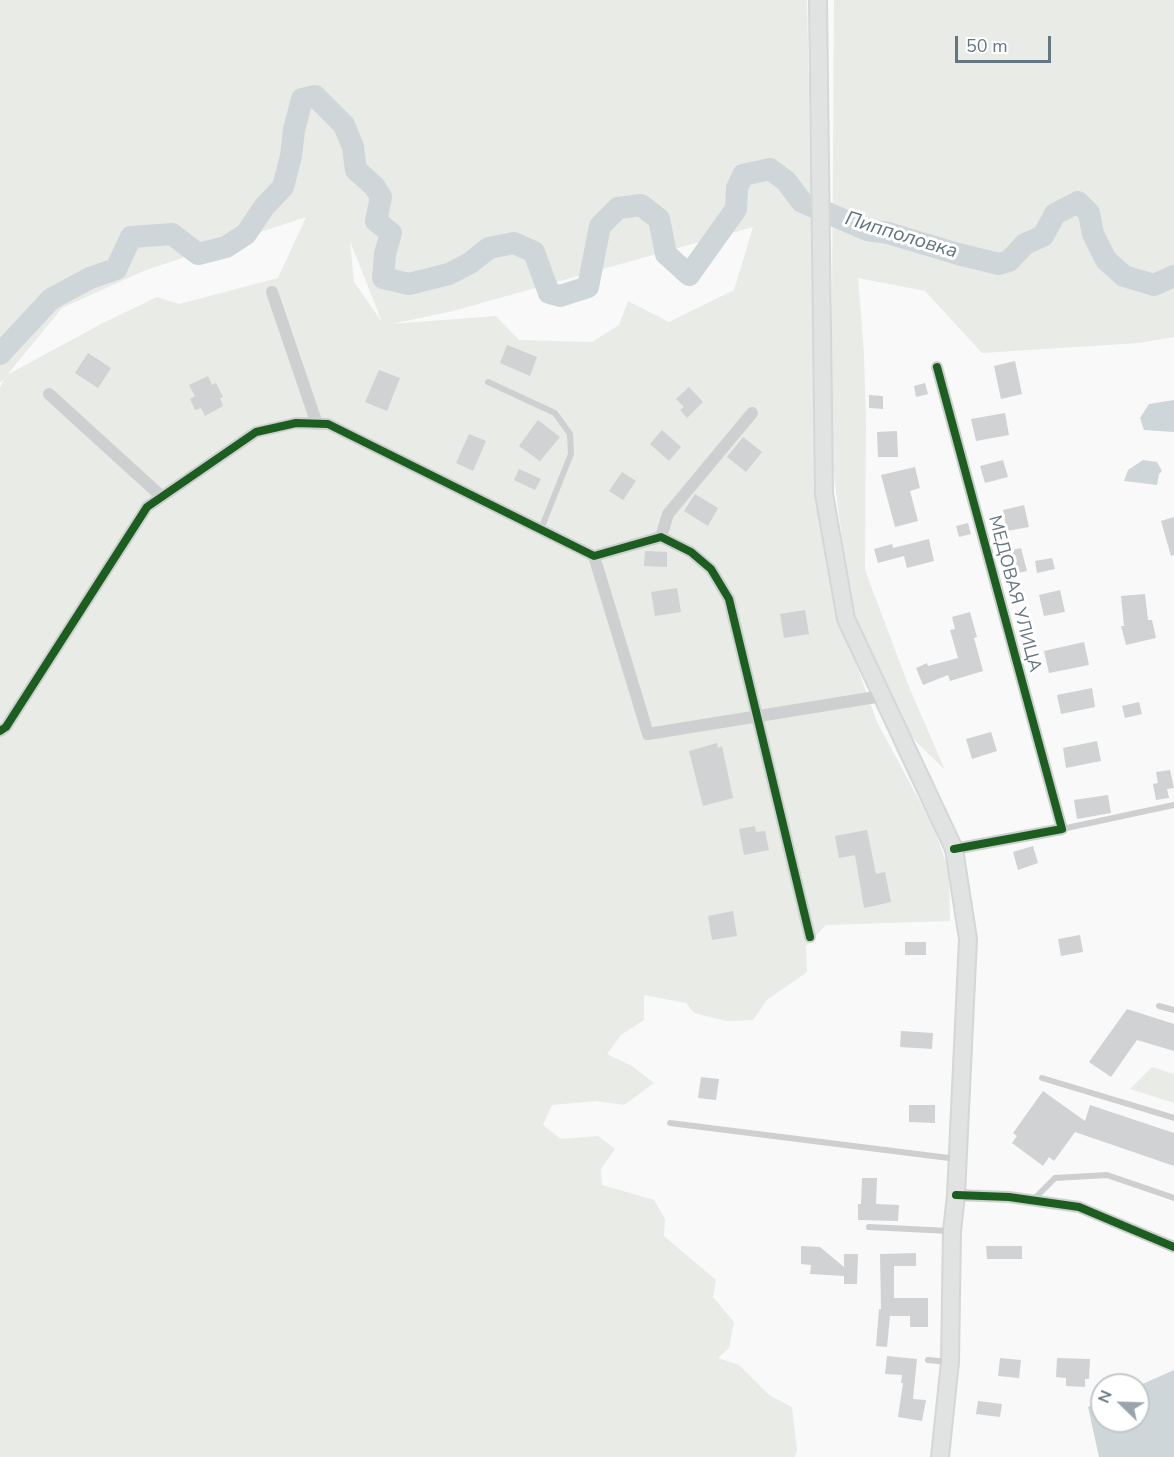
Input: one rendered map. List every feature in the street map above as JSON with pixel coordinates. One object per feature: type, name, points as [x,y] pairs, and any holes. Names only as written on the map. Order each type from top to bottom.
[{"type":"main road","points":[[818,0],[819,238],[824,494],[846,619],[954,849],[968,939],[956,1195],[952,1231],[950,1362],[940,1457]]},
{"type":"street","points":[[272,292],[317,424]]},
{"type":"street","name":"МЕДОВАЯ УЛИЦА","points":[[937,367],[1062,830]]},
{"type":"street","points":[[49,394],[161,496]]},
{"type":"street","points":[[661,537],[668,514],[752,413]]},
{"type":"street","points":[[0,731],[6,727],[147,507],[255,432],[296,423],[328,424],[594,556],[661,537],[691,552],[711,569],[729,599],[810,937]]},
{"type":"street","points":[[594,556],[648,734],[882,696]]},
{"type":"street","points":[[954,849],[1062,830]]},
{"type":"street","points":[[956,1195],[1009,1197],[1079,1207],[1173,1244]]},
{"type":"lane","points":[[488,382],[555,413],[570,434],[571,454],[541,529]]},
{"type":"lane","points":[[1062,830],[1174,805]]},
{"type":"lane","points":[[1159,1006],[1174,1010]]},
{"type":"lane","points":[[1042,1078],[1174,1118]]},
{"type":"lane","points":[[670,1123],[957,1159]]},
{"type":"lane","points":[[1033,1200],[1055,1178],[1107,1175],[1174,1198]]},
{"type":"lane","points":[[869,1227],[952,1231]]},
{"type":"lane","points":[[928,1360],[950,1362]]},
{"type":"shaded area","points":[[0,0],[807,0],[817,498],[840,619],[877,722],[933,826],[949,871],[950,921],[826,925],[806,946],[807,972],[767,1000],[753,1020],[726,1021],[694,1013],[686,1003],[644,995],[644,1020],[621,1035],[607,1054],[632,1066],[654,1083],[624,1105],[596,1101],[552,1105],[543,1125],[561,1139],[598,1136],[615,1149],[601,1169],[602,1185],[654,1200],[665,1219],[664,1236],[716,1280],[713,1297],[734,1322],[729,1348],[718,1358],[739,1365],[769,1395],[792,1407],[797,1450],[795,1457],[0,1457],[0,388],[4,379],[0,383]],"holes":[[[306,217],[278,278],[179,304],[157,297],[101,324],[7,375],[62,308],[146,270]],[[753,227],[734,290],[669,322],[628,301],[619,325],[592,342],[519,340],[496,316],[391,324],[453,311]],[[350,241],[382,322],[354,282]]]},
{"type":"shaded area","points":[[834,0],[1174,0],[1174,337],[1139,343],[982,353],[925,291],[858,278],[864,353],[866,423],[865,570],[909,687],[945,770],[905,731],[852,614],[831,454]]},
{"type":"shaded area","points":[[1174,400],[1174,432],[1144,430],[1140,418],[1149,404]]},
{"type":"shaded area","points":[[1143,460],[1157,462],[1162,471],[1159,474],[1157,485],[1124,481],[1128,470]]},
{"type":"shaded area","points":[[1152,1067],[1174,1074],[1174,1103],[1130,1089]]},
{"type":"shaded area","points":[[1174,1370],[1174,1457],[1099,1457],[1094,1433],[1150,1433],[1150,1381]]},
{"type":"building","points":[[507,345],[537,357],[530,376],[500,363]]},
{"type":"building","points":[[88,353],[111,368],[98,388],[75,373]]},
{"type":"building","points":[[1015,361],[1022,394],[1001,399],[994,366]]},
{"type":"building","points":[[379,370],[400,378],[387,411],[365,402]]},
{"type":"building","points":[[208,376],[212,385],[216,383],[223,397],[220,398],[223,406],[205,416],[201,408],[195,410],[190,399],[195,396],[189,385]]},
{"type":"building","points":[[925,383],[928,394],[916,397],[914,386]]},
{"type":"building","points":[[689,387],[703,402],[687,418],[680,410],[684,407],[676,399]]},
{"type":"building","points":[[869,395],[883,396],[883,409],[869,408]]},
{"type":"building","points":[[1005,413],[1009,435],[976,441],[971,419]]},
{"type":"building","points":[[538,420],[560,437],[540,461],[519,446]]},
{"type":"building","points":[[662,430],[681,447],[669,461],[650,444]]},
{"type":"building","points":[[897,431],[898,457],[878,457],[877,432]]},
{"type":"building","points":[[469,434],[486,441],[473,471],[456,463]]},
{"type":"building","points":[[743,437],[762,452],[746,472],[727,457]]},
{"type":"building","points":[[1003,460],[1008,477],[985,483],[980,466]]},
{"type":"building","points":[[915,467],[920,488],[910,491],[918,521],[895,527],[881,475]]},
{"type":"building","points":[[519,469],[541,479],[535,490],[514,480]]},
{"type":"building","points":[[622,472],[636,481],[623,500],[609,491]]},
{"type":"building","points":[[695,494],[718,508],[708,526],[684,511]]},
{"type":"building","points":[[1024,505],[1029,527],[1007,531],[1003,510]]},
{"type":"building","points":[[1174,517],[1174,555],[1171,556],[1161,521]]},
{"type":"building","points":[[968,523],[971,534],[959,537],[956,526]]},
{"type":"building","points":[[929,539],[934,561],[907,568],[904,556],[878,563],[874,549],[892,544],[893,548]]},
{"type":"building","points":[[1021,548],[1027,571],[1014,574],[1008,551]]},
{"type":"building","points":[[645,551],[667,552],[667,567],[644,566]]},
{"type":"building","points":[[1052,558],[1055,569],[1037,573],[1035,561]]},
{"type":"building","points":[[677,588],[681,612],[655,616],[651,592]]},
{"type":"building","points":[[1060,590],[1065,612],[1044,616],[1039,595]]},
{"type":"building","points":[[1145,594],[1148,620],[1152,620],[1156,638],[1126,645],[1121,626],[1124,626],[1121,596]]},
{"type":"building","points":[[805,610],[809,634],[784,638],[780,614]]},
{"type":"building","points":[[970,612],[983,671],[950,681],[948,675],[923,685],[916,668],[927,663],[928,666],[958,658],[950,630],[955,629],[952,617]]},
{"type":"building","points":[[1084,642],[1089,665],[1049,673],[1044,651]]},
{"type":"building","points":[[1092,688],[1095,707],[1061,714],[1057,695]]},
{"type":"building","points":[[1139,702],[1142,714],[1125,718],[1122,706]]},
{"type":"building","points":[[991,732],[997,751],[972,759],[966,739]]},
{"type":"building","points":[[1097,741],[1101,761],[1066,768],[1063,748]]},
{"type":"building","points":[[717,743],[718,748],[722,746],[733,798],[703,806],[689,751]]},
{"type":"building","points":[[1170,770],[1174,788],[1167,789],[1169,798],[1156,800],[1153,784],[1158,783],[1156,772]]},
{"type":"building","points":[[1108,795],[1111,813],[1077,819],[1074,800]]},
{"type":"building","points":[[755,826],[756,832],[765,831],[769,850],[744,855],[739,829]]},
{"type":"building","points":[[867,830],[876,874],[885,872],[891,902],[864,908],[855,855],[839,858],[835,836]]},
{"type":"building","points":[[1033,846],[1038,863],[1018,870],[1013,852]]},
{"type":"building","points":[[733,911],[737,936],[712,940],[708,916]]},
{"type":"building","points":[[1080,935],[1083,952],[1061,956],[1058,939]]},
{"type":"building","points":[[905,942],[926,942],[926,955],[905,955]]},
{"type":"building","points":[[1127,1009],[1174,1024],[1174,1051],[1137,1040],[1111,1077],[1089,1062]]},
{"type":"building","points":[[901,1031],[933,1033],[932,1049],[900,1047]]},
{"type":"building","points":[[701,1077],[719,1079],[716,1100],[698,1098]]},
{"type":"building","points":[[1043,1091],[1085,1121],[1090,1105],[1174,1133],[1174,1166],[1075,1132],[1054,1161],[1049,1157],[1043,1166],[1012,1143],[1017,1136],[1013,1133]]},
{"type":"building","points":[[909,1105],[935,1105],[935,1123],[909,1122]]},
{"type":"building","points":[[862,1178],[877,1178],[876,1204],[899,1205],[898,1221],[858,1220]]},
{"type":"building","points":[[801,1246],[820,1247],[844,1267],[844,1254],[858,1254],[857,1284],[844,1284],[844,1276],[810,1274],[811,1265],[801,1264]]},
{"type":"building","points":[[986,1246],[1022,1246],[1022,1259],[987,1259]]},
{"type":"building","points":[[916,1253],[916,1266],[894,1266],[894,1298],[928,1298],[928,1327],[910,1327],[910,1316],[890,1316],[887,1347],[876,1346],[879,1309],[881,1309],[880,1254]]},
{"type":"building","points":[[887,1356],[917,1359],[913,1399],[926,1400],[922,1421],[898,1417],[902,1375],[885,1374]]},
{"type":"building","points":[[1000,1358],[1021,1360],[1019,1378],[998,1376]]},
{"type":"building","points":[[1057,1358],[1090,1359],[1089,1379],[1085,1379],[1085,1387],[1066,1386],[1066,1378],[1056,1377]]},
{"type":"building","points":[[978,1401],[1002,1404],[1000,1417],[976,1414]]},
{"type":"waterway","name":"Пипполовка","points":[[0,354],[51,299],[90,278],[116,269],[131,237],[172,234],[198,254],[226,247],[246,234],[264,207],[283,187],[302,99],[315,96],[344,125],[353,147],[356,170],[374,186],[381,197],[376,221],[391,233],[385,254],[383,278],[409,284],[449,274],[470,263],[489,248],[514,243],[534,252],[549,293],[560,296],[588,287],[600,226],[618,208],[641,205],[659,219],[666,254],[689,275],[736,209],[737,188],[743,175],[770,169],[786,181],[802,202],[867,230],[888,233],[999,264],[1009,261],[1025,244],[1043,236],[1055,214],[1078,202],[1089,213],[1093,234],[1106,260],[1124,276],[1154,285],[1174,276]]},
{"type":"cycle path","points":[[937,367],[1062,829],[954,849]]},
{"type":"cycle path","points":[[0,731],[6,727],[147,507],[256,432],[296,423],[328,424],[594,556],[661,537],[691,552],[711,569],[729,599],[810,937]]},
{"type":"cycle path","points":[[956,1195],[1009,1197],[1079,1207],[1174,1247]]}]
